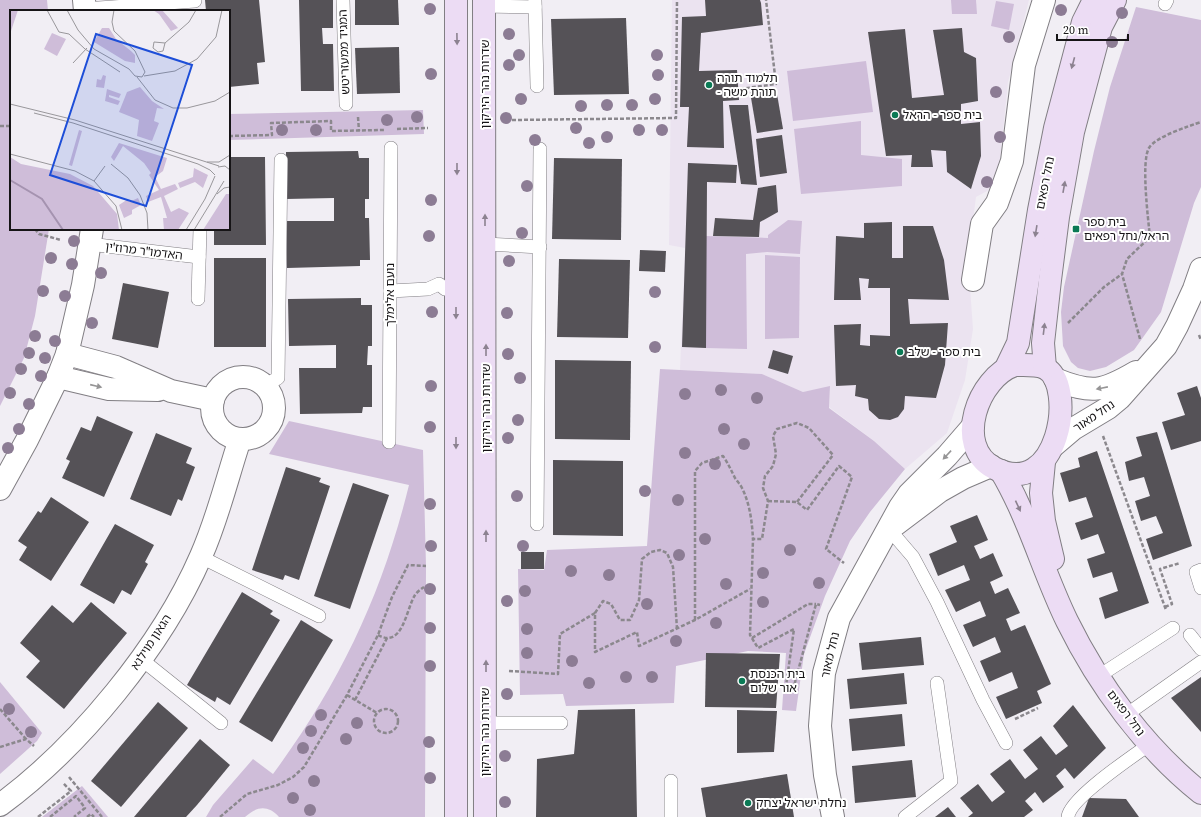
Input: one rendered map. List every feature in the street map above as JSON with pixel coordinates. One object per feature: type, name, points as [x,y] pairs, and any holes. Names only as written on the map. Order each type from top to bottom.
[{"type":"main road","points":[[456,0],[456,817]]},
{"type":"main road","name":"נחל רפאים","points":[[1006,368],[1018,343],[1039,210],[1055,128],[1084,22],[1094,0]]},
{"type":"main road","name":"נחל רפאים","points":[[1050,374],[1043,342],[1058,217],[1073,132],[1101,27],[1114,0]]},
{"type":"main road","name":"שדרות נהר הירקון","points":[[484,3],[486,244],[485,817]]},
{"type":"main road","points":[[1022,365],[1050,374],[1060,402],[1060,422],[1048,454],[1033,469],[1021,473],[1012,474],[996,469],[980,455],[975,443],[973,426],[976,408],[984,390],[1006,368],[1022,365]]},
{"type":"main road","name":"נחל רפאים","points":[[1048,454],[1042,493],[1044,520],[1067,620]]},
{"type":"main road","name":"נחל רפאים","points":[[996,469],[1010,486],[1067,620],[1099,676],[1126,715],[1150,744],[1186,781],[1201,793]]},
{"type":"street","points":[[973,280],[982,224],[998,203],[1012,161],[1024,65],[1044,0]]},
{"type":"street","points":[[0,489],[27,440],[58,377],[67,354],[83,285],[90,237]]},
{"type":"street","name":"נחל מאור","points":[[1048,454],[1073,430],[1108,408],[1120,398],[1166,346],[1194,289],[1201,269]]},
{"type":"street","points":[[67,354],[116,367],[172,391]]},
{"type":"street","name":"נחל מאור","points":[[1050,374],[1089,390],[1102,389],[1115,385],[1149,365]]},
{"type":"street","points":[[58,377],[109,389],[172,391],[213,400]]},
{"type":"street","points":[[237,378],[252,379],[264,386],[273,403],[271,421],[258,435],[240,439],[230,436],[218,426],[213,416],[213,400],[224,384],[237,378]]},
{"type":"street","name":"נחל מאור","points":[[833,817],[825,775],[820,726],[824,673],[839,618],[900,507],[909,494],[947,456],[973,426]]},
{"type":"street","name":"הגאון מוילנא","points":[[0,805],[39,773],[72,741],[128,677],[141,659],[174,607],[201,557],[222,501],[240,439]]},
{"type":"street","name":"נחל מאור","points":[[889,529],[940,491],[963,478],[996,469]]},
{"type":"lane","name":"המגיד ממעזריטש","points":[[343,0],[346,104]]},
{"type":"lane","points":[[484,3],[535,3],[537,86]]},
{"type":"lane","points":[[85,7],[195,4]]},
{"type":"lane","name":"נועם אלימלך","points":[[389,442],[391,148]]},
{"type":"lane","points":[[537,524],[540,149]]},
{"type":"lane","points":[[264,386],[278,378],[281,160]]},
{"type":"lane","points":[[198,299],[200,230]]},
{"type":"lane","name":"האדמו\"ר מרוז'ין","points":[[90,237],[199,257]]},
{"type":"lane","points":[[486,244],[540,247]]},
{"type":"lane","points":[[390,291],[428,289],[439,284],[445,289],[456,288]]},
{"type":"lane","points":[[889,529],[913,557],[937,602],[1006,743]]},
{"type":"lane","points":[[201,557],[319,616]]},
{"type":"lane","points":[[1201,570],[1196,572],[1201,588]]},
{"type":"lane","points":[[1099,676],[1173,628]]},
{"type":"lane","points":[[1190,635],[1201,649]]},
{"type":"lane","points":[[141,659],[221,723]]},
{"type":"lane","points":[[1126,715],[1201,662]]},
{"type":"lane","points":[[905,817],[951,781],[937,683]]},
{"type":"lane","points":[[485,724],[561,723]]},
{"type":"lane","points":[[1068,817],[1068,814],[1079,798],[1150,744]]},
{"type":"lane","points":[[671,781],[671,817]]},
{"type":"path","points":[[512,120],[676,118],[677,0]]},
{"type":"path","points":[[740,89],[776,84],[766,0]]},
{"type":"path","points":[[230,136],[272,135],[272,123],[331,122],[331,131],[428,128]]},
{"type":"path","points":[[1063,326],[1069,323],[1104,288],[1122,274],[1127,259],[1150,237],[1145,160],[1149,147],[1170,134],[1201,122]]},
{"type":"path","points":[[36,230],[39,234],[61,240]]},
{"type":"path","points":[[1122,274],[1142,343]]},
{"type":"path","points":[[753,540],[762,539],[768,501],[763,488],[765,476],[773,466],[776,454],[773,436],[777,429],[797,423],[809,428],[833,455],[797,502]]},
{"type":"path","points":[[1101,430],[1165,607],[1172,604],[1160,569],[1187,560]]},
{"type":"path","points":[[695,620],[695,471],[702,463],[723,456],[742,487],[752,519],[753,540],[750,635],[758,648],[794,629],[786,686],[794,686],[816,604]]},
{"type":"path","points":[[768,501],[797,502],[807,510],[839,466],[852,477],[826,549],[862,576]]},
{"type":"path","points":[[509,671],[558,674],[560,634],[595,613],[603,601],[611,604],[620,620],[630,620],[638,600],[642,559],[651,552],[660,550],[667,553],[673,566],[677,628]]},
{"type":"path","points":[[220,817],[247,794],[278,785],[293,777],[304,766],[347,695],[378,635],[392,597],[408,565],[426,566]]},
{"type":"path","points":[[378,635],[387,638],[395,636],[400,631],[415,594],[424,587]]},
{"type":"path","points":[[595,613],[595,652],[638,632],[639,646],[695,620],[751,588]]},
{"type":"path","points":[[752,638],[808,604],[822,606]]},
{"type":"path","points":[[355,700],[387,638]]},
{"type":"path","points":[[347,695],[377,713]]},
{"type":"path","points":[[998,727],[1038,708]]},
{"type":"path","points":[[0,709],[26,739],[35,747]]},
{"type":"path","points":[[383,709],[392,710],[397,716],[398,724],[386,733],[379,731],[374,720],[377,713],[383,709]]},
{"type":"path","points":[[0,746],[26,739]]},
{"type":"path","points":[[68,775],[102,817]]},
{"type":"path","points":[[38,817],[71,790],[62,781]]},
{"type":"path","points":[[50,817],[76,796],[85,808]]},
{"type":"path","points":[[74,817],[91,803]]},
{"type":"path","points":[[87,817],[91,814],[94,817]]},
{"type":"shaded area","points":[[0,0],[47,0],[48,10],[10,10],[10,230],[49,230],[35,316],[24,358],[0,406]]},
{"type":"shaded area","points":[[672,0],[1029,0],[1008,82],[998,180],[987,191],[976,197],[968,259],[973,329],[965,380],[947,433],[905,469],[874,441],[829,407],[830,387],[803,392],[762,374],[680,370],[685,248],[669,245]]},
{"type":"shaded area","points":[[951,0],[976,0],[977,14],[952,14]]},
{"type":"shaded area","points":[[996,1],[1014,4],[1009,30],[991,26]]},
{"type":"shaded area","points":[[1136,7],[1201,20],[1201,187],[1194,203],[1161,312],[1134,350],[1106,367],[1090,371],[1078,368],[1071,362],[1063,346],[1061,312],[1064,287],[1094,151],[1110,87]]},
{"type":"shaded area","points":[[866,61],[873,112],[793,121],[787,71]]},
{"type":"shaded area","points":[[423,110],[424,134],[230,140],[230,114]]},
{"type":"shaded area","points":[[861,121],[861,155],[902,159],[902,186],[801,194],[794,129]]},
{"type":"shaded area","points":[[788,220],[802,221],[800,254],[767,252],[746,254],[747,349],[706,348],[706,236],[768,238],[768,235]]},
{"type":"shaded area","points":[[765,255],[800,257],[799,338],[765,339]]},
{"type":"shaded area","points":[[660,369],[762,374],[803,392],[830,386],[829,408],[874,441],[905,469],[870,512],[850,541],[825,596],[804,654],[796,711],[782,710],[786,653],[748,651],[676,666],[674,703],[566,706],[563,694],[520,695],[518,569],[544,570],[547,550],[647,546]]},
{"type":"shaded area","points":[[289,421],[423,450],[426,566],[425,817],[279,817],[271,810],[262,808],[249,813],[245,817],[206,817],[213,805],[253,759],[273,774],[319,706],[356,637],[372,601],[386,564],[409,485],[269,454]]},
{"type":"shaded area","points":[[0,682],[42,733],[37,741],[0,774]]},
{"type":"shaded area","points":[[82,786],[108,817],[42,817]]},
{"type":"building","points":[[205,0],[259,0],[265,62],[257,63],[259,84],[230,87],[230,10],[206,10]]},
{"type":"building","points":[[299,0],[333,0],[333,28],[322,28],[323,44],[333,44],[334,91],[301,91]]},
{"type":"building","points":[[355,0],[398,0],[399,25],[355,25]]},
{"type":"building","name":"תלמוד תורה - תורת משה","points":[[705,0],[760,0],[761,3],[763,25],[701,33],[699,71],[737,70],[739,100],[723,101],[724,148],[687,147],[689,107],[680,107],[682,17],[706,16]]},
{"type":"building","points":[[626,18],[629,94],[554,95],[551,19]]},
{"type":"building","points":[[962,28],[964,52],[976,58],[978,101],[961,104],[961,124],[980,122],[981,156],[971,189],[947,172],[946,151],[931,150],[933,167],[911,167],[912,155],[886,156],[868,32],[905,29],[912,98],[944,95],[933,30]]},
{"type":"building","points":[[399,47],[400,93],[357,94],[355,48]]},
{"type":"building","points":[[776,88],[783,129],[757,133],[750,92]]},
{"type":"building","points":[[729,105],[748,105],[757,185],[741,184]]},
{"type":"building","points":[[782,135],[787,173],[760,177],[756,139]]},
{"type":"building","points":[[358,151],[359,158],[369,158],[369,199],[365,199],[365,218],[369,218],[370,260],[360,260],[360,266],[287,268],[286,221],[334,221],[334,198],[286,199],[286,152]]},
{"type":"building","points":[[230,157],[265,157],[266,245],[214,245],[214,230],[230,230]]},
{"type":"building","points":[[554,158],[622,159],[621,240],[552,239]]},
{"type":"building","points":[[688,163],[737,165],[736,183],[707,182],[706,348],[682,347]]},
{"type":"building","points":[[776,185],[778,212],[760,222],[759,237],[713,236],[715,218],[753,220],[758,188]]},
{"type":"building","points":[[892,222],[892,258],[903,258],[903,226],[933,226],[944,260],[949,300],[908,299],[910,324],[948,323],[945,365],[936,398],[905,396],[904,409],[898,417],[890,420],[879,419],[869,410],[868,399],[855,396],[856,385],[836,386],[834,325],[861,324],[860,345],[870,346],[870,335],[890,336],[890,288],[868,288],[869,279],[859,278],[861,300],[834,300],[836,236],[864,238],[864,223]]},
{"type":"building","points":[[640,250],[666,251],[665,272],[639,271]]},
{"type":"building","points":[[214,258],[266,258],[266,347],[214,347]]},
{"type":"building","points":[[559,259],[630,260],[628,338],[557,337]]},
{"type":"building","points":[[123,283],[169,292],[158,348],[112,339]]},
{"type":"building","points":[[361,298],[361,305],[372,305],[372,346],[368,346],[367,365],[372,365],[372,407],[363,407],[362,413],[300,414],[299,368],[336,368],[336,345],[289,346],[288,299]]},
{"type":"building","points":[[773,350],[793,356],[788,374],[768,368]]},
{"type":"building","points":[[555,360],[631,361],[630,440],[555,439]]},
{"type":"building","points":[[1197,386],[1201,398],[1201,441],[1171,450],[1162,422],[1185,415],[1177,393]]},
{"type":"building","points":[[97,416],[133,432],[104,497],[62,478],[70,461],[66,459],[81,427],[91,431]]},
{"type":"building","points":[[1157,432],[1192,546],[1153,560],[1146,539],[1163,533],[1156,516],[1141,521],[1135,501],[1150,496],[1144,477],[1129,481],[1125,462],[1142,456],[1136,437]]},
{"type":"building","points":[[156,433],[192,448],[186,463],[195,467],[182,501],[178,499],[171,516],[130,499]]},
{"type":"building","points":[[1097,451],[1149,603],[1105,619],[1099,598],[1118,591],[1112,572],[1093,578],[1087,559],[1105,553],[1098,534],[1081,540],[1075,523],[1093,517],[1086,497],[1069,502],[1060,473],[1080,467],[1078,458]]},
{"type":"building","points":[[553,460],[623,461],[623,536],[553,535]]},
{"type":"building","points":[[286,467],[321,478],[319,482],[330,486],[299,580],[285,575],[283,580],[252,570]]},
{"type":"building","points":[[353,483],[389,495],[350,609],[314,596]]},
{"type":"building","points":[[51,497],[89,522],[51,581],[19,560],[27,547],[18,541],[38,511],[41,513]]},
{"type":"building","points":[[977,515],[988,540],[974,546],[980,559],[993,553],[1003,576],[990,582],[995,594],[1008,588],[1020,613],[1006,619],[1011,631],[1025,625],[1051,684],[1037,691],[1042,703],[1006,719],[996,697],[1018,688],[1012,672],[989,682],[980,661],[1001,652],[995,637],[973,647],[963,625],[986,616],[980,601],[956,612],[945,590],[970,580],[964,565],[938,576],[929,554],[957,542],[950,526]]},
{"type":"building","points":[[115,524],[154,545],[145,562],[148,564],[131,595],[122,590],[114,604],[80,585]]},
{"type":"building","points":[[521,552],[544,552],[544,569],[521,569]]},
{"type":"building","points":[[242,592],[273,611],[270,614],[280,620],[230,705],[217,697],[215,702],[187,685]]},
{"type":"building","points":[[91,602],[127,633],[64,709],[26,677],[40,661],[20,643],[52,605],[73,623]]},
{"type":"building","points":[[301,620],[333,640],[272,742],[239,722]]},
{"type":"building","points":[[921,637],[924,665],[862,670],[859,643]]},
{"type":"building","name":"בית הכנסת אור שלום","points":[[706,653],[780,654],[776,708],[705,707]]},
{"type":"building","points":[[904,673],[907,704],[850,709],[847,679]]},
{"type":"building","points":[[1201,677],[1201,732],[1171,698]]},
{"type":"building","points":[[158,702],[188,728],[121,807],[91,781]]},
{"type":"building","points":[[1073,705],[1106,748],[1074,779],[1065,768],[1056,776],[1064,787],[1043,803],[1035,792],[1025,801],[1033,810],[1024,817],[968,817],[973,813],[960,798],[978,784],[992,802],[1005,792],[990,774],[1010,759],[1025,779],[1038,769],[1023,750],[1041,736],[1056,755],[1068,746],[1053,726]]},
{"type":"building","points":[[635,709],[637,817],[536,817],[537,759],[574,754],[578,710]]},
{"type":"building","points":[[737,710],[777,711],[774,752],[737,753]]},
{"type":"building","points":[[902,714],[905,746],[852,751],[849,719]]},
{"type":"building","points":[[200,739],[230,765],[197,805],[186,817],[134,817]]},
{"type":"building","points":[[912,760],[916,797],[855,803],[852,766]]},
{"type":"building","name":"נחלת ישראל יצחק","points":[[787,774],[794,817],[706,817],[701,788]]},
{"type":"building","points":[[1089,798],[1126,799],[1139,817],[1082,817]]},
{"type":"building","points":[[948,807],[956,817],[935,817]]},
{"type":"place","name":"תלמוד תורה - תורת משה","points":[[709,85]]},
{"type":"place","name":"בית ספר - הראל","points":[[895,115]]},
{"type":"place","name":"בית ספר הראל/נחל רפאים","points":[[1076,229]]},
{"type":"place","name":"בית ספר - שלב","points":[[900,352]]},
{"type":"place","name":"בית הכנסת אור שלום","points":[[742,681]]},
{"type":"place","name":"נחלת ישראל יצחק","points":[[748,803]]}]
